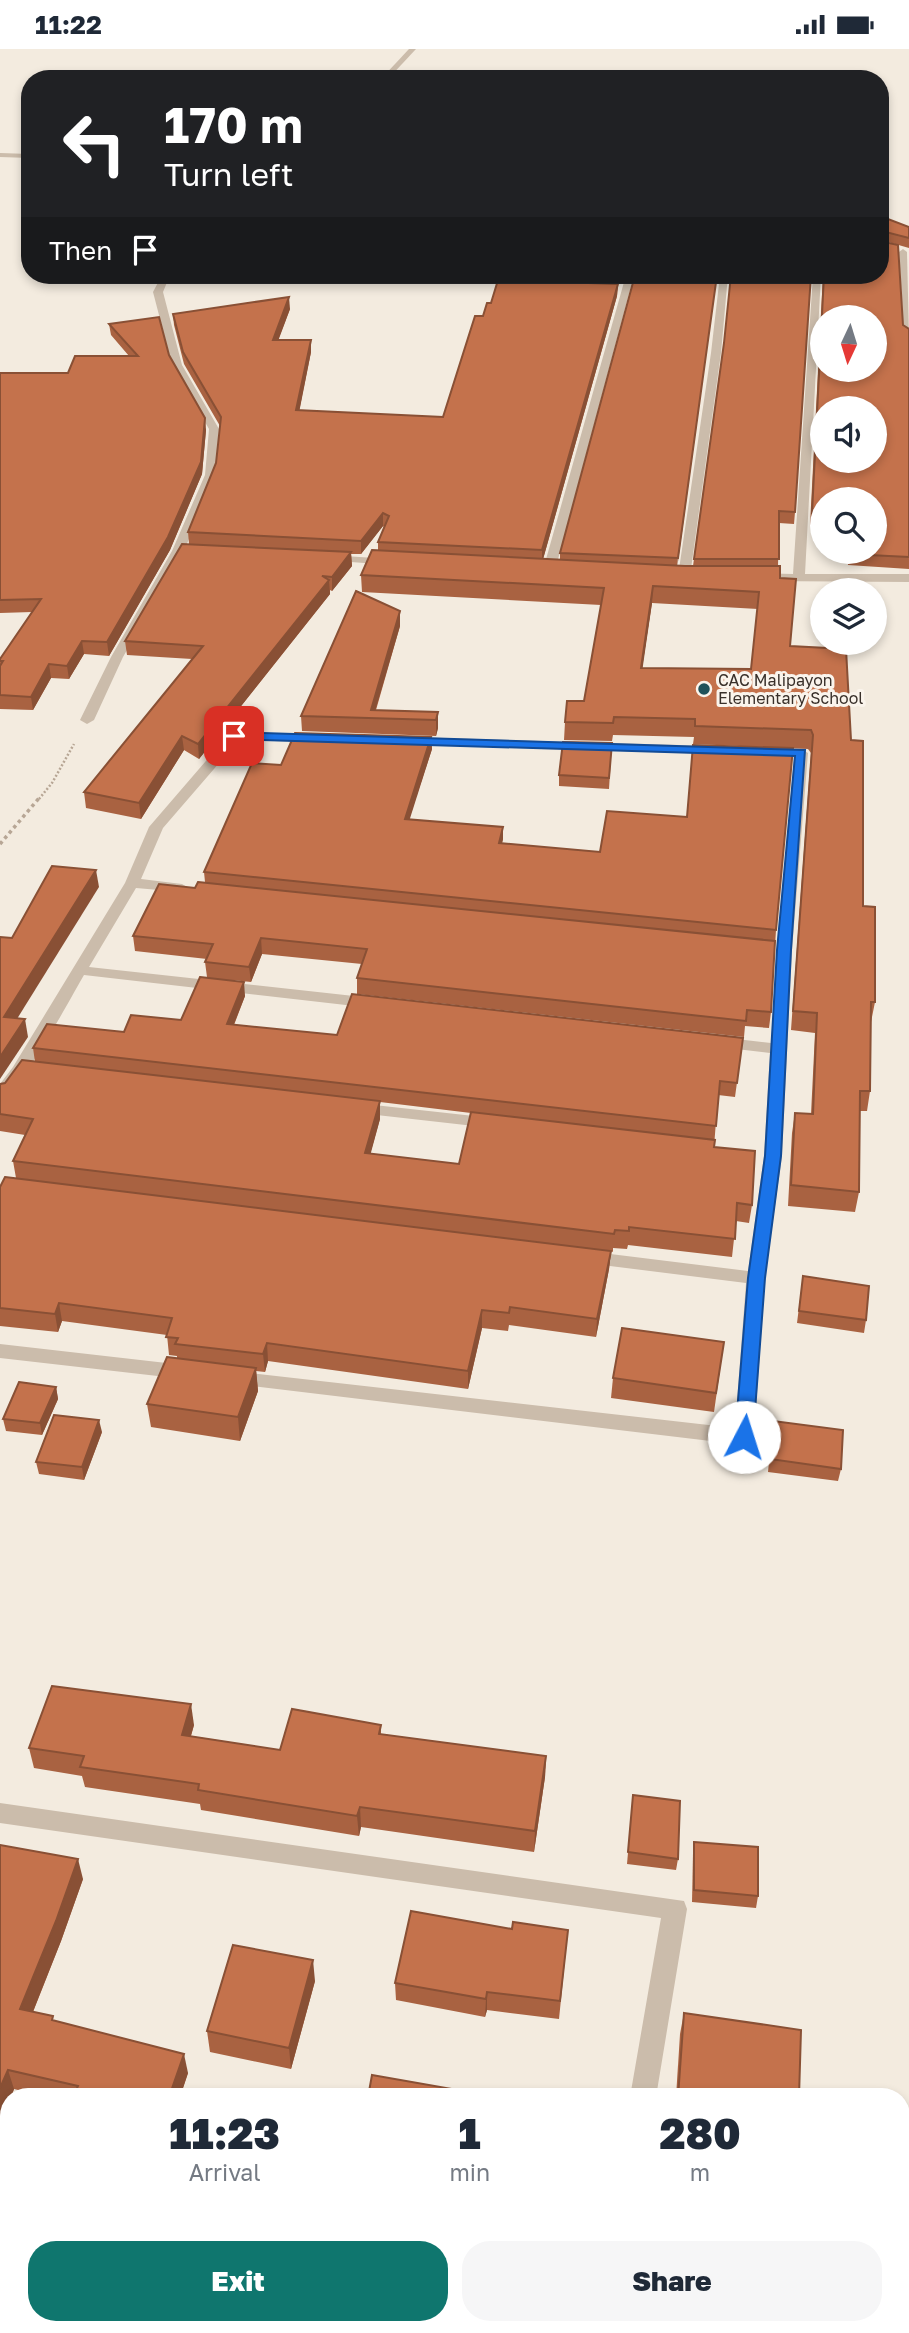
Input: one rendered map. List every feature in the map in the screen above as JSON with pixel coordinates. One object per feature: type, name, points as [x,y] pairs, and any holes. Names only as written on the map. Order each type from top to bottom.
[{"type":"street","points":[[393,70],[413,49]]},
{"type":"street","points":[[0,155],[21,156]]},
{"type":"street","points":[[891,249],[906,253],[909,335]]},
{"type":"street","points":[[87,720],[117,657],[178,551],[210,475],[214,429],[177,365],[158,292],[162,284]]},
{"type":"street","points":[[549,570],[628,284]]},
{"type":"street","points":[[670,575],[690,576],[723,284]]},
{"type":"street","points":[[799,577],[816,284]]},
{"type":"street","points":[[178,551],[191,551]]},
{"type":"street","points":[[315,558],[398,562]]},
{"type":"street","points":[[535,569],[576,571]]},
{"type":"street","points":[[748,576],[909,579]]},
{"type":"street","points":[[0,1095],[27,1070],[79,970],[132,883],[156,827],[234,736],[331,739]]},
{"type":"street","points":[[400,741],[732,751]]},
{"type":"street","points":[[0,1351],[744,1437],[766,1155],[779,1049],[777,950],[801,753],[760,752]]},
{"type":"street","points":[[132,883],[202,890]]},
{"type":"street","points":[[79,970],[395,1006]]},
{"type":"street","points":[[696,1040],[779,1049]]},
{"type":"street","points":[[335,1105],[513,1126]]},
{"type":"street","points":[[564,1254],[756,1278]]},
{"type":"street","points":[[0,1813],[675,1909],[645,2088]]},
{"type":"path","points":[[0,844],[52,783],[87,720]]},
{"type":"building","points":[[889,219],[909,227],[909,238],[889,233]]},
{"type":"building","points":[[889,243],[898,245],[903,325],[909,329],[909,557],[887,556],[887,487],[813,487],[814,473],[887,473],[887,396],[818,396],[819,382],[887,382],[887,305],[822,305],[824,284],[889,284]]},
{"type":"building","points":[[497,284],[618,284],[542,550],[378,542],[389,516],[383,513],[361,541],[188,532],[216,463],[221,417],[183,352],[173,314],[289,297],[273,340],[311,340],[296,410],[443,417],[475,316],[483,316],[487,303],[491,303]]},
{"type":"building","points":[[633,284],[716,284],[678,558],[560,553]]},
{"type":"building","points":[[730,284],[810,284],[795,512],[779,511],[779,559],[694,559]]},
{"type":"building","points":[[159,317],[169,355],[205,418],[201,462],[168,537],[107,642],[82,641],[67,666],[49,664],[31,697],[0,695],[0,666],[3,661],[0,659],[41,599],[0,600],[0,373],[68,373],[75,356],[138,356],[109,324]]},
{"type":"building","points":[[182,544],[351,552],[332,577],[322,576],[329,580],[198,744],[182,736],[139,803],[84,792],[203,646],[125,641]]},
{"type":"building","points":[[372,550],[685,566],[780,566],[780,578],[796,579],[790,646],[810,647],[810,655],[846,655],[851,740],[863,741],[863,906],[875,907],[875,1002],[871,1002],[870,1091],[860,1091],[859,1192],[791,1185],[795,1113],[813,1114],[817,1013],[793,1011],[813,735],[811,730],[695,726],[695,719],[614,717],[613,723],[565,722],[567,701],[584,701],[604,588],[361,575]],"holes":[[[653,586],[759,592],[751,669],[641,668]]]},
{"type":"building","points":[[356,591],[400,611],[371,710],[438,712],[436,720],[301,716]]},
{"type":"building","points":[[295,733],[431,737],[405,819],[503,827],[499,843],[600,852],[607,811],[687,817],[693,745],[793,748],[776,930],[204,872],[252,763],[281,765]]},
{"type":"building","points":[[563,742],[612,743],[609,778],[559,775]]},
{"type":"building","points":[[52,866],[96,870],[4,1017],[25,1019],[0,1057],[0,937],[12,938]]},
{"type":"building","points":[[198,882],[775,941],[771,1012],[747,1010],[746,1021],[357,978],[367,949],[261,938],[249,967],[205,962],[213,944],[133,936],[159,884],[195,888]]},
{"type":"building","points":[[200,977],[244,982],[227,1024],[337,1035],[352,994],[743,1038],[737,1083],[720,1081],[716,1126],[33,1048],[47,1024],[124,1032],[131,1015],[181,1020]]},
{"type":"building","points":[[22,1060],[380,1101],[365,1153],[459,1164],[471,1112],[715,1140],[714,1147],[755,1151],[752,1205],[737,1203],[735,1239],[629,1227],[629,1231],[615,1230],[614,1234],[13,1161],[33,1119],[0,1114],[0,1084],[5,1083]]},
{"type":"building","points":[[5,1177],[611,1251],[597,1319],[510,1307],[509,1313],[482,1310],[468,1371],[267,1343],[263,1354],[175,1344],[178,1338],[166,1337],[172,1318],[59,1303],[55,1314],[0,1308],[0,1187]]},
{"type":"building","points":[[803,1276],[869,1286],[866,1320],[799,1311]]},
{"type":"building","points":[[622,1328],[724,1342],[716,1393],[613,1378]]},
{"type":"building","points":[[167,1357],[256,1368],[238,1417],[147,1404]]},
{"type":"building","points":[[19,1382],[56,1387],[40,1423],[3,1419]]},
{"type":"building","points":[[54,1415],[99,1420],[82,1467],[36,1462]]},
{"type":"building","points":[[773,1421],[843,1430],[841,1469],[770,1459]]},
{"type":"building","points":[[52,1686],[191,1704],[182,1735],[280,1750],[292,1709],[381,1725],[379,1734],[546,1756],[535,1831],[360,1807],[357,1816],[198,1790],[199,1784],[80,1767],[84,1756],[29,1748]]},
{"type":"building","points":[[633,1795],[680,1801],[678,1859],[628,1852]]},
{"type":"building","points":[[694,1842],[758,1847],[758,1896],[694,1890]]},
{"type":"building","points":[[0,1845],[78,1859],[20,2009],[53,2016],[52,2020],[184,2054],[172,2088],[77,2088],[78,2086],[8,2070],[0,2088]]},
{"type":"building","points":[[411,1911],[512,1929],[513,1922],[568,1930],[560,2001],[487,1992],[486,1999],[395,1983]]},
{"type":"building","points":[[233,1945],[313,1960],[289,2048],[207,2031]]},
{"type":"building","points":[[684,2013],[801,2030],[799,2088],[679,2088]]},
{"type":"building","points":[[372,2075],[446,2088],[370,2088]]},
{"type":"place","name":"CAC Malipayon Elementary School","points":[[704,689]]},
{"type":"route","points":[[234,736],[801,753],[784,950],[773,1156],[756,1278],[744,1437]]}]
